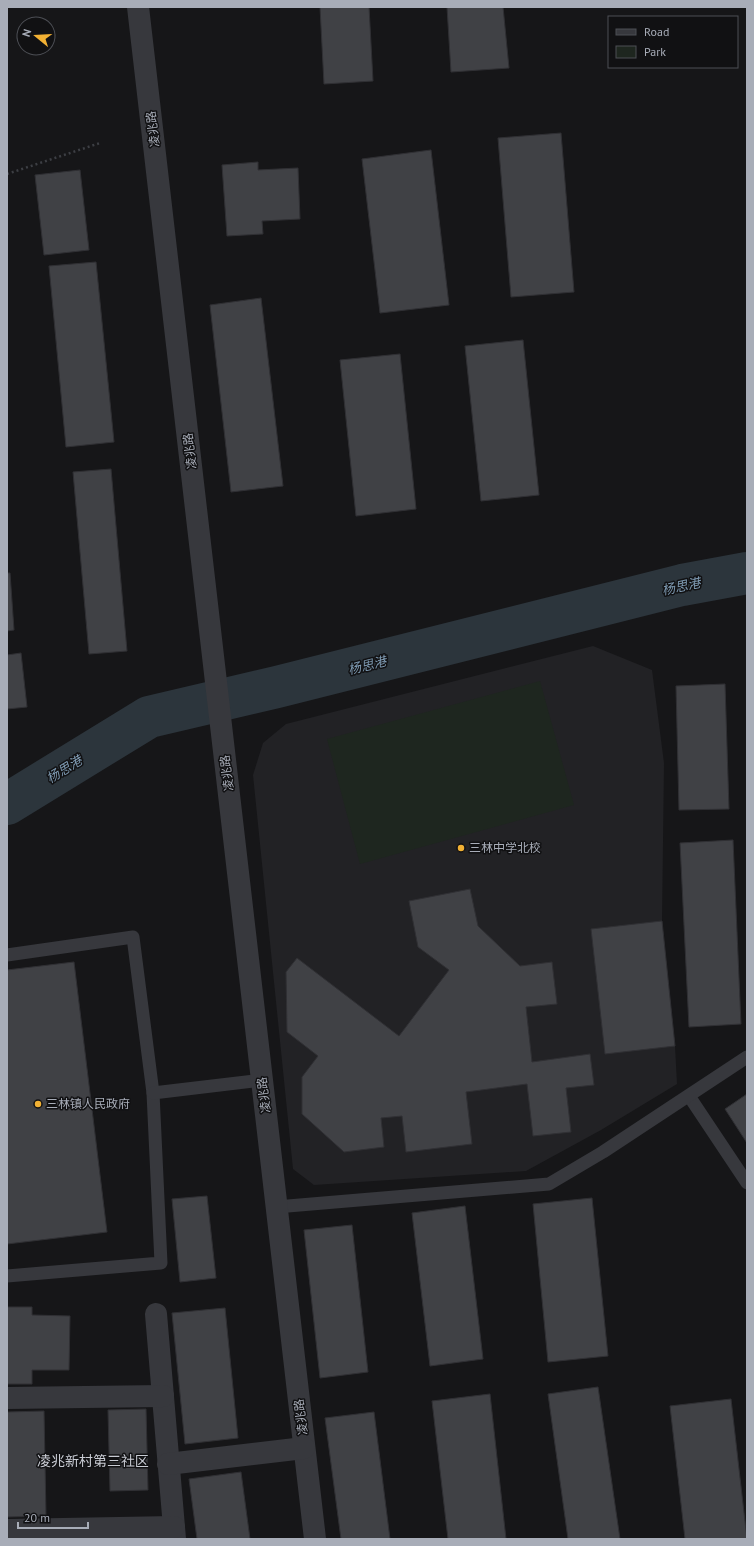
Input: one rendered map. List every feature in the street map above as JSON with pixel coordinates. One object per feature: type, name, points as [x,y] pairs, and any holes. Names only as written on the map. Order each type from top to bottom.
[{"type":"street","name":"凌兆路","points":[[138,7],[315,1539]]},
{"type":"street","points":[[20,1533],[174,1533],[156,1314]]},
{"type":"street","points":[[7,1398],[163,1396]]},
{"type":"street","points":[[168,1464],[304,1448]]},
{"type":"lane","points":[[7,955],[133,937],[153,1093],[161,1263],[7,1276]]},
{"type":"lane","points":[[276,1207],[549,1184],[603,1152],[747,1057]]},
{"type":"lane","points":[[153,1093],[262,1080]]},
{"type":"lane","points":[[689,1096],[747,1183]]},
{"type":"path","points":[[7,174],[100,143]]},
{"type":"shaded area","name":"三林中学北校","points":[[593,646],[652,670],[664,763],[662,921],[675,1046],[677,1084],[601,1130],[526,1171],[314,1185],[293,1169],[253,775],[263,743],[286,724]]},
{"type":"green space","points":[[540,681],[574,805],[360,864],[327,739]]},
{"type":"building","points":[[320,7],[369,7],[373,81],[324,84]]},
{"type":"building","points":[[447,7],[503,7],[509,68],[451,72]]},
{"type":"building","points":[[561,133],[574,292],[511,297],[498,138]]},
{"type":"building","points":[[431,150],[449,305],[380,313],[362,159]]},
{"type":"building","points":[[258,162],[258,170],[298,168],[300,219],[262,221],[263,234],[227,236],[222,165]]},
{"type":"building","points":[[80,170],[89,250],[44,255],[35,175]]},
{"type":"building","points":[[96,262],[114,442],[66,447],[49,266]]},
{"type":"building","points":[[261,298],[283,486],[231,492],[210,305]]},
{"type":"building","points":[[523,340],[539,495],[481,501],[465,346]]},
{"type":"building","points":[[400,354],[416,509],[356,516],[340,360]]},
{"type":"building","points":[[111,469],[127,651],[89,654],[73,472]]},
{"type":"building","points":[[7,573],[10,573],[14,630],[7,631]]},
{"type":"building","points":[[21,653],[27,707],[7,709],[7,655]]},
{"type":"building","points":[[725,684],[729,809],[679,810],[676,686]]},
{"type":"building","points":[[733,840],[741,1024],[689,1027],[680,843]]},
{"type":"building","points":[[470,889],[478,926],[520,966],[552,962],[557,1004],[526,1007],[532,1062],[590,1054],[594,1085],[566,1088],[571,1132],[533,1136],[527,1084],[466,1092],[472,1144],[406,1152],[402,1116],[381,1118],[384,1147],[344,1152],[302,1114],[302,1077],[318,1056],[287,1032],[286,972],[297,958],[399,1036],[449,970],[418,947],[409,901]]},
{"type":"building","points":[[662,921],[675,1046],[605,1054],[591,929]]},
{"type":"building","points":[[74,962],[107,1232],[7,1244],[7,970]]},
{"type":"building","points":[[747,1094],[747,1143],[725,1109]]},
{"type":"building","points":[[207,1196],[216,1278],[180,1282],[172,1199]]},
{"type":"building","points":[[592,1198],[608,1356],[548,1362],[533,1204]]},
{"type":"building","points":[[465,1206],[483,1359],[430,1366],[412,1213]]},
{"type":"building","points":[[352,1225],[368,1372],[320,1378],[304,1230]]},
{"type":"building","points":[[7,1307],[32,1307],[32,1315],[70,1316],[69,1370],[32,1370],[32,1384],[7,1384]]},
{"type":"building","points":[[225,1308],[238,1438],[185,1444],[172,1313]]},
{"type":"building","points":[[598,1387],[620,1539],[568,1539],[548,1394]]},
{"type":"building","points":[[490,1394],[506,1539],[448,1539],[432,1401]]},
{"type":"building","points":[[731,1399],[747,1539],[685,1539],[670,1406]]},
{"type":"building","points":[[146,1409],[148,1490],[110,1491],[108,1410]]},
{"type":"building","points":[[44,1411],[46,1516],[7,1517],[7,1412]]},
{"type":"building","points":[[374,1412],[390,1539],[341,1539],[325,1418]]},
{"type":"building","points":[[241,1472],[250,1539],[197,1539],[189,1479]]},
{"type":"waterway","name":"杨思港","points":[[7,804],[149,717],[277,687],[682,585],[747,573]]},
{"type":"place","name":"三林中学北校","points":[[461,848]]},
{"type":"place","name":"三林镇人民政府","points":[[38,1104]]},
{"type":"district","name":"凌兆新村第三社区","points":[[93,1461]]}]
